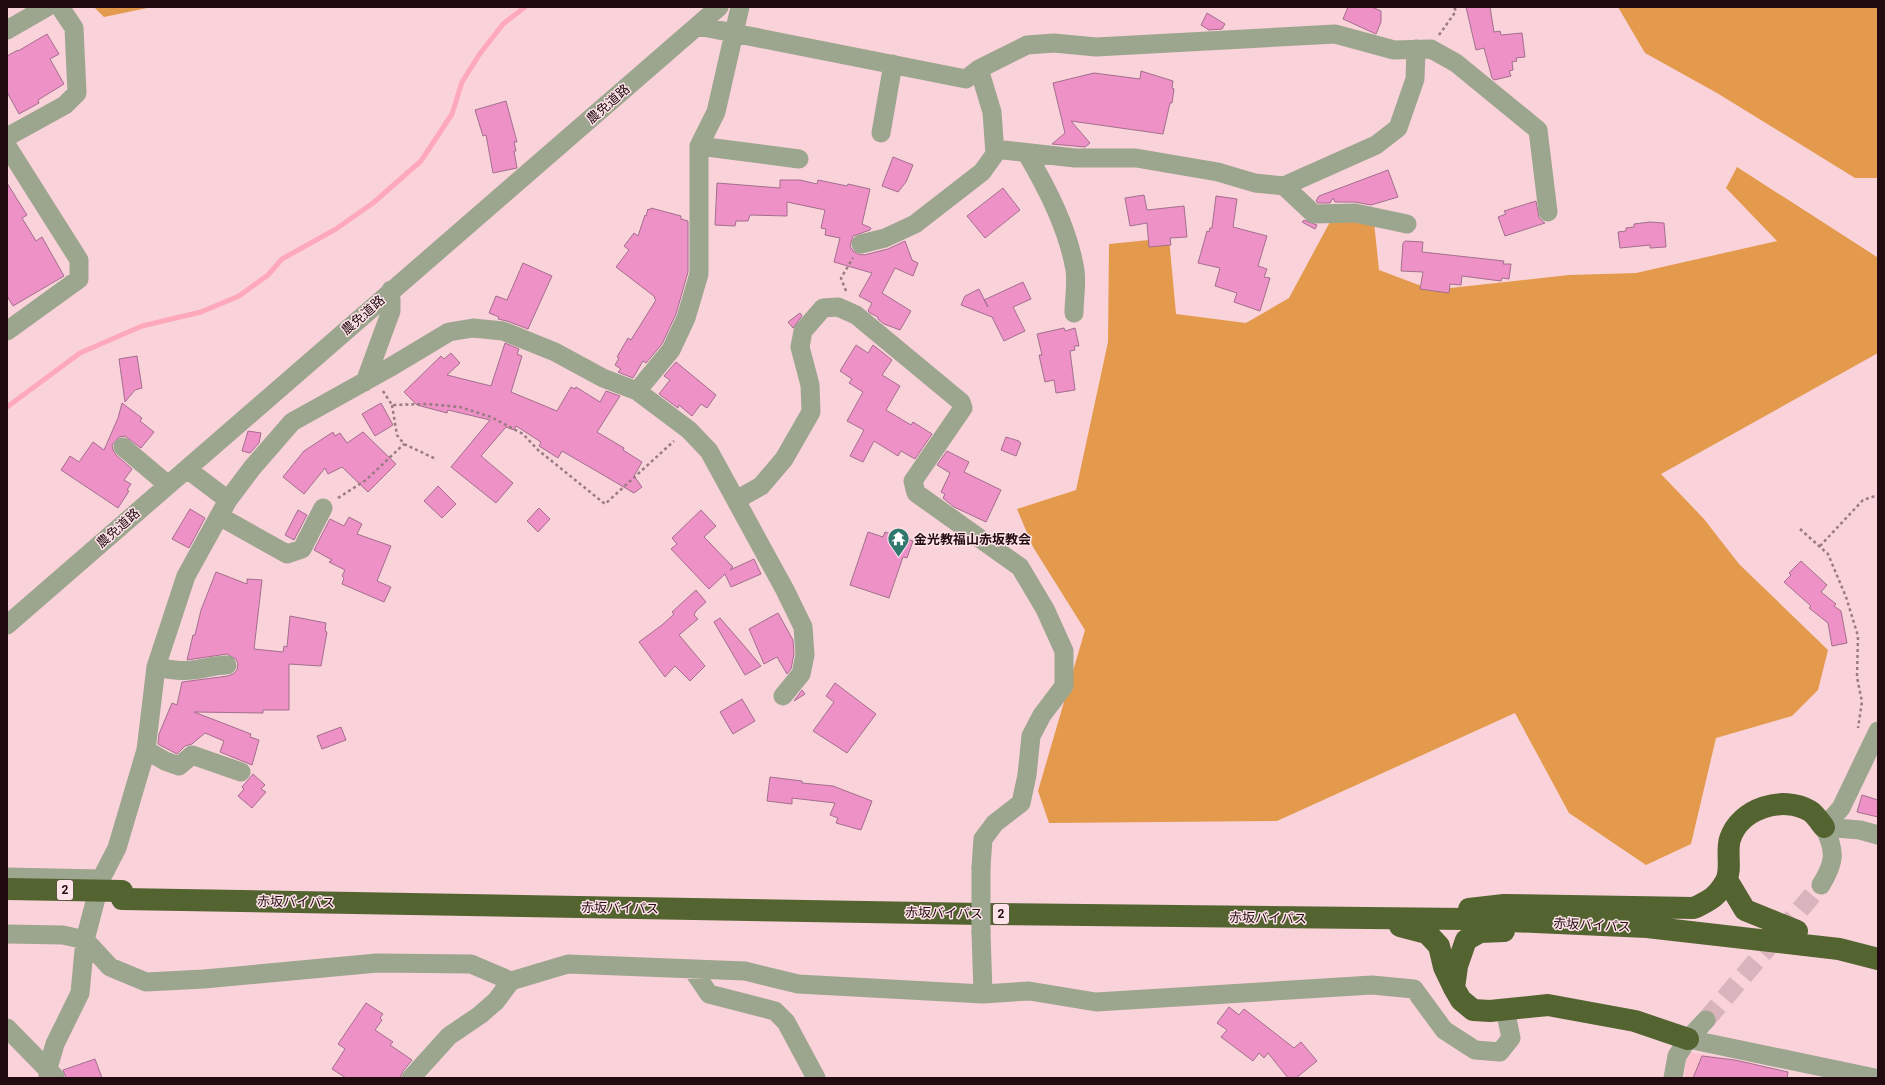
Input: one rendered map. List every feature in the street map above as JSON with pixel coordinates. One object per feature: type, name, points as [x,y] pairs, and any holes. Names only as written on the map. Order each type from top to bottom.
[{"type":"highway","points":[[1452,912],[1504,905],[1694,908],[1714,898],[1727,880],[1730,839],[1739,824],[1747,816],[1776,804],[1795,805],[1811,812],[1824,827]]},
{"type":"highway","points":[[1727,880],[1745,910],[1797,930]]},
{"type":"highway","name":"赤坂バイパス","points":[[7,889],[122,895],[1376,920],[1466,919],[1648,927],[1840,948],[1878,959]]},
{"type":"highway","name":"赤坂バイパス","points":[[7,898],[122,895],[1452,912],[1650,916],[1797,930],[1878,944]]},
{"type":"highway","points":[[1376,920],[1427,933],[1439,946],[1444,967],[1461,1000],[1473,1010],[1490,1011],[1548,1005],[1634,1021],[1688,1039]]},
{"type":"highway","points":[[1454,988],[1457,966],[1466,940],[1480,932],[1583,933],[1648,927]]},
{"type":"street","points":[[7,30],[48,7]]},
{"type":"street","points":[[7,137],[65,105],[77,93],[74,28],[60,7]]},
{"type":"street","name":"農免道路","points":[[7,625],[391,290],[719,7]]},
{"type":"street","points":[[637,391],[671,350],[686,318],[699,274],[699,146],[716,112],[724,83],[733,32],[740,7]]},
{"type":"street","points":[[698,26],[966,79],[978,69],[1027,45],[1054,43],[1096,47],[1335,34],[1394,50],[1424,49],[1456,63],[1538,130],[1548,212]]},
{"type":"street","points":[[995,149],[1027,154],[1075,158],[1136,158],[1218,172],[1255,183],[1284,186],[1376,145],[1398,128],[1424,49]]},
{"type":"street","points":[[881,133],[893,64]]},
{"type":"street","points":[[861,244],[885,238],[915,224],[982,172],[995,154],[992,112],[978,69]]},
{"type":"street","points":[[7,146],[79,260],[79,279],[8,329]]},
{"type":"street","points":[[699,146],[799,159]]},
{"type":"street","points":[[1027,154],[1047,187],[1060,218],[1075,271],[1074,313]]},
{"type":"street","points":[[1284,186],[1314,214],[1355,214],[1407,224]]},
{"type":"street","points":[[369,379],[391,311],[391,290]]},
{"type":"street","points":[[736,500],[761,486],[784,459],[811,412],[810,385],[800,347],[802,330],[823,308],[838,307],[856,315],[961,402],[962,408],[913,481],[916,493],[1020,567],[1045,609],[1064,651],[1064,686],[1042,715],[1031,736],[1027,775],[1021,803],[995,823],[983,839],[981,867],[983,994]]},
{"type":"street","points":[[50,1075],[55,1044],[80,993],[84,940],[101,879],[117,848],[146,750],[156,667],[186,576],[224,508],[252,468],[292,422],[449,332],[473,328],[503,331],[555,352],[603,378],[637,391],[687,429],[709,451],[803,627],[805,655],[801,674],[783,696]]},
{"type":"street","points":[[123,447],[168,485]]},
{"type":"street","points":[[187,469],[224,508],[287,554],[302,549],[323,508]]},
{"type":"street","points":[[156,667],[177,671],[192,670],[213,665],[227,665]]},
{"type":"street","points":[[1824,827],[1841,808],[1878,731]]},
{"type":"street","points":[[146,750],[165,761],[179,766],[192,755],[241,772]]},
{"type":"street","points":[[1824,827],[1860,830],[1878,835]]},
{"type":"street","points":[[1821,885],[1832,867],[1832,843],[1824,827]]},
{"type":"street","points":[[7,877],[101,879]]},
{"type":"street","points":[[7,934],[63,935],[84,940],[110,966],[146,982],[204,979],[377,963],[471,964],[511,981]]},
{"type":"street","points":[[411,1078],[449,1036],[480,1015],[496,1001],[511,981],[568,964],[745,971],[798,984],[983,994],[1029,991],[1096,1002],[1372,985],[1414,989],[1444,1030],[1475,1050],[1500,1052],[1511,1038],[1506,1009]]},
{"type":"street","points":[[692,969],[710,994],[775,1011],[786,1022],[816,1078]]},
{"type":"street","points":[[1673,1078],[1677,1056],[1688,1039],[1706,1020]]},
{"type":"street","points":[[7,1028],[50,1075]]},
{"type":"street","points":[[1688,1039],[1848,1075],[1875,1078]]},
{"type":"path","points":[[1424,49],[1456,11],[1454,7]]},
{"type":"path","points":[[856,315],[841,278],[861,244]]},
{"type":"path","points":[[369,379],[392,405],[396,435],[404,444],[436,459]]},
{"type":"path","points":[[392,405],[427,404],[460,407],[491,418],[523,434],[538,450],[605,504],[687,429]]},
{"type":"path","points":[[323,508],[366,480],[404,444]]},
{"type":"path","points":[[1820,546],[1863,500],[1878,495]]},
{"type":"path","points":[[1800,528],[1828,554],[1846,598],[1858,636],[1857,677],[1862,702],[1857,732]]},
{"type":"shaded area","points":[[94,7],[152,7],[104,17]]},
{"type":"shaded area","points":[[1618,7],[1878,7],[1878,178],[1855,178],[1717,93],[1645,53]]},
{"type":"shaded area","points":[[1737,167],[1877,257],[1878,353],[1661,474],[1704,519],[1739,564],[1828,650],[1818,690],[1792,716],[1716,738],[1691,844],[1646,865],[1569,813],[1515,713],[1277,821],[1049,823],[1038,791],[1085,630],[1033,547],[1017,509],[1076,490],[1108,342],[1109,244],[1169,238],[1176,314],[1246,323],[1289,298],[1331,220],[1374,222],[1379,270],[1432,290],[1569,275],[1636,273],[1777,241],[1726,188]]},
{"type":"shaded area","points":[[1688,1052],[1758,1064],[1755,1078],[1684,1078]]},
{"type":"building","points":[[1348,7],[1372,7],[1381,11],[1381,22],[1376,34],[1343,19]]},
{"type":"building","points":[[1466,7],[1490,7],[1494,32],[1500,31],[1501,35],[1522,33],[1525,57],[1516,58],[1517,61],[1512,62],[1513,70],[1509,71],[1511,76],[1494,80],[1492,78],[1484,48],[1476,50]]},
{"type":"building","points":[[1207,13],[1225,24],[1222,29],[1209,30],[1201,25]]},
{"type":"building","points":[[47,34],[59,54],[50,59],[64,84],[38,100],[39,103],[19,114],[7,92],[7,56]]},
{"type":"building","points":[[1141,71],[1173,81],[1172,88],[1174,89],[1172,103],[1170,103],[1163,134],[1071,121],[1090,143],[1085,147],[1052,144],[1065,133],[1053,83],[1094,73],[1140,79]]},
{"type":"building","points":[[506,101],[517,142],[514,142],[516,151],[514,151],[517,168],[493,173],[486,135],[483,136],[475,110]]},
{"type":"building","points":[[893,157],[913,165],[906,182],[898,192],[882,186]]},
{"type":"building","points":[[1388,170],[1398,197],[1371,205],[1355,202],[1335,202],[1333,198],[1330,203],[1318,203],[1316,201],[1319,196]]},
{"type":"building","points":[[780,180],[800,180],[817,184],[818,180],[870,189],[862,224],[871,228],[870,230],[853,236],[850,246],[853,251],[864,255],[888,249],[905,241],[912,260],[918,263],[913,276],[895,268],[882,293],[911,311],[900,330],[884,324],[878,319],[878,317],[870,313],[868,311],[872,303],[859,296],[872,273],[834,262],[840,238],[825,235],[826,229],[821,228],[825,210],[787,202],[787,216],[750,215],[748,221],[736,221],[735,226],[715,225],[717,183],[780,188]]},
{"type":"building","points":[[7,183],[27,215],[22,218],[36,241],[42,237],[64,276],[13,306],[7,296]]},
{"type":"building","points":[[1003,188],[1020,210],[985,238],[967,216]]},
{"type":"building","points":[[1144,195],[1147,210],[1184,206],[1187,237],[1170,238],[1171,245],[1149,247],[1147,223],[1130,226],[1125,198]]},
{"type":"building","points":[[1216,196],[1237,199],[1233,227],[1267,236],[1258,266],[1267,269],[1264,277],[1270,278],[1260,311],[1234,302],[1237,293],[1215,286],[1220,268],[1198,263],[1207,231],[1209,232],[1210,228],[1212,228]]},
{"type":"building","points":[[1536,201],[1539,218],[1545,223],[1505,236],[1498,217],[1506,214],[1504,211]]},
{"type":"building","points":[[651,208],[681,216],[681,219],[688,221],[688,272],[676,314],[662,344],[646,363],[643,361],[633,378],[618,372],[621,369],[615,365],[619,358],[617,357],[628,338],[631,340],[656,300],[654,298],[655,297],[616,267],[629,250],[624,246],[634,233],[638,236],[645,215],[646,216],[648,209],[650,210]]},
{"type":"building","points":[[1304,220],[1317,225],[1315,229],[1302,222]]},
{"type":"building","points":[[1650,222],[1664,223],[1666,247],[1650,248],[1650,245],[1620,248],[1618,232],[1626,231],[1626,228],[1634,227],[1634,224]]},
{"type":"building","points":[[1405,241],[1423,242],[1422,252],[1504,261],[1503,264],[1511,264],[1509,279],[1502,278],[1501,281],[1462,276],[1461,285],[1450,284],[1449,293],[1420,289],[1423,272],[1401,271],[1403,243]]},
{"type":"building","points":[[523,263],[552,276],[528,329],[498,319],[499,317],[489,313],[496,296],[507,300]]},
{"type":"building","points":[[1023,282],[1031,299],[1013,307],[1025,331],[1004,341],[992,317],[961,305],[965,296],[979,289],[984,300]]},
{"type":"building","points":[[800,313],[802,316],[793,328],[788,322]]},
{"type":"building","points":[[1064,328],[1065,331],[1075,328],[1079,346],[1074,346],[1075,350],[1070,351],[1075,390],[1056,393],[1054,380],[1045,382],[1039,355],[1042,355],[1037,334]]},
{"type":"building","points":[[505,343],[519,349],[517,354],[522,356],[511,392],[557,411],[571,387],[575,389],[576,387],[600,402],[606,391],[620,396],[597,432],[624,448],[623,450],[642,462],[634,476],[642,487],[634,493],[562,451],[558,458],[539,446],[541,442],[516,426],[514,430],[506,427],[481,456],[513,483],[496,503],[451,467],[490,420],[448,410],[447,413],[417,405],[404,392],[441,356],[444,359],[451,353],[460,363],[447,375],[491,386]]},
{"type":"building","points":[[856,345],[868,353],[873,345],[892,360],[882,375],[900,386],[886,410],[911,425],[913,422],[932,434],[915,459],[901,451],[898,456],[874,441],[863,462],[850,456],[864,430],[847,421],[863,392],[849,383],[852,379],[840,371]]},
{"type":"building","points":[[137,356],[142,388],[135,390],[125,402],[119,359]]},
{"type":"building","points":[[676,362],[716,395],[707,408],[701,404],[692,416],[679,405],[678,408],[659,394],[670,380],[664,376]]},
{"type":"building","points":[[122,403],[142,418],[140,421],[154,432],[141,448],[125,436],[119,437],[112,445],[116,455],[132,469],[124,480],[131,484],[127,490],[129,491],[118,508],[61,470],[70,456],[79,462],[93,442],[104,450],[118,418]]},
{"type":"building","points":[[381,403],[393,425],[375,436],[362,414]]},
{"type":"building","points":[[248,431],[261,433],[259,443],[250,453],[242,451]]},
{"type":"building","points":[[333,432],[335,436],[340,433],[347,443],[363,432],[396,464],[368,492],[342,467],[328,474],[325,468],[304,494],[283,477],[304,451]]},
{"type":"building","points":[[1006,437],[1021,443],[1016,456],[1001,450]]},
{"type":"building","points":[[947,451],[969,462],[964,472],[1001,490],[986,522],[954,507],[943,498],[945,494],[941,492],[950,473],[937,465]]},
{"type":"building","points":[[438,486],[456,504],[442,518],[424,501]]},
{"type":"building","points":[[539,508],[550,519],[538,532],[527,521]]},
{"type":"building","points":[[190,509],[205,518],[189,548],[172,539]]},
{"type":"building","points":[[298,510],[307,515],[294,540],[285,535]]},
{"type":"building","points":[[701,510],[716,526],[704,537],[733,567],[730,570],[754,559],[761,574],[731,587],[725,574],[709,589],[671,549],[677,544],[672,538]]},
{"type":"building","points":[[349,517],[362,524],[357,534],[391,546],[377,581],[391,587],[384,602],[342,584],[344,578],[342,576],[345,570],[329,562],[332,560],[314,550],[330,519],[344,526]]},
{"type":"building","points":[[868,532],[883,537],[885,532],[913,541],[907,558],[903,557],[889,598],[850,585]]},
{"type":"building","points":[[1801,561],[1827,585],[1821,592],[1836,604],[1834,606],[1841,611],[1847,643],[1832,646],[1828,623],[1809,608],[1811,606],[1784,582],[1791,575],[1789,573]]},
{"type":"building","points":[[216,572],[247,584],[247,579],[262,580],[254,649],[283,652],[284,646],[287,647],[290,616],[326,623],[325,631],[327,632],[321,666],[289,664],[289,710],[263,710],[263,713],[194,712],[251,734],[250,737],[259,740],[252,765],[220,752],[224,741],[205,733],[192,744],[185,746],[177,754],[158,744],[159,734],[172,703],[177,705],[182,682],[228,676],[237,670],[238,664],[236,659],[227,654],[187,660],[201,610]]},
{"type":"building","points":[[696,590],[706,602],[696,611],[694,615],[698,619],[679,635],[705,666],[690,681],[675,666],[665,677],[639,642],[662,625],[674,614],[672,612]]},
{"type":"building","points":[[778,613],[793,640],[794,654],[791,669],[787,674],[777,657],[764,664],[749,629]]},
{"type":"building","points":[[720,618],[761,666],[745,675],[714,622]]},
{"type":"building","points":[[835,683],[876,714],[847,753],[813,731],[834,702],[826,696]]},
{"type":"building","points":[[802,690],[805,694],[794,701]]},
{"type":"building","points":[[742,699],[755,721],[733,734],[720,712]]},
{"type":"building","points":[[341,727],[346,740],[322,749],[317,736]]},
{"type":"building","points":[[253,774],[265,785],[261,789],[266,792],[252,808],[238,796],[244,789],[242,787]]},
{"type":"building","points":[[770,777],[802,781],[802,783],[833,786],[872,801],[861,830],[836,823],[838,818],[830,815],[835,803],[792,798],[792,804],[767,801]]},
{"type":"building","points":[[1862,795],[1878,800],[1878,817],[1857,812]]},
{"type":"building","points":[[366,1003],[383,1014],[380,1018],[382,1020],[375,1030],[393,1042],[390,1045],[412,1060],[403,1071],[400,1078],[346,1078],[332,1069],[345,1049],[338,1044]]},
{"type":"building","points":[[1229,1007],[1239,1015],[1244,1009],[1294,1048],[1301,1042],[1317,1061],[1296,1078],[1288,1078],[1268,1053],[1264,1058],[1259,1053],[1253,1061],[1221,1037],[1227,1030],[1217,1023]]},
{"type":"building","points":[[1702,1056],[1735,1060],[1788,1072],[1787,1078],[1693,1078]]},
{"type":"building","points":[[95,1059],[102,1078],[66,1078],[63,1070]]},
{"type":"waterway","points":[[7,407],[80,353],[142,326],[201,312],[239,296],[268,275],[282,259],[336,229],[373,203],[421,161],[452,114],[462,82],[479,55],[503,24],[525,7]]},
{"type":"tunnel","points":[[1706,1020],[1821,885]]},
{"type":"place","name":"金光教福山赤坂教会","points":[[899,558]]}]
